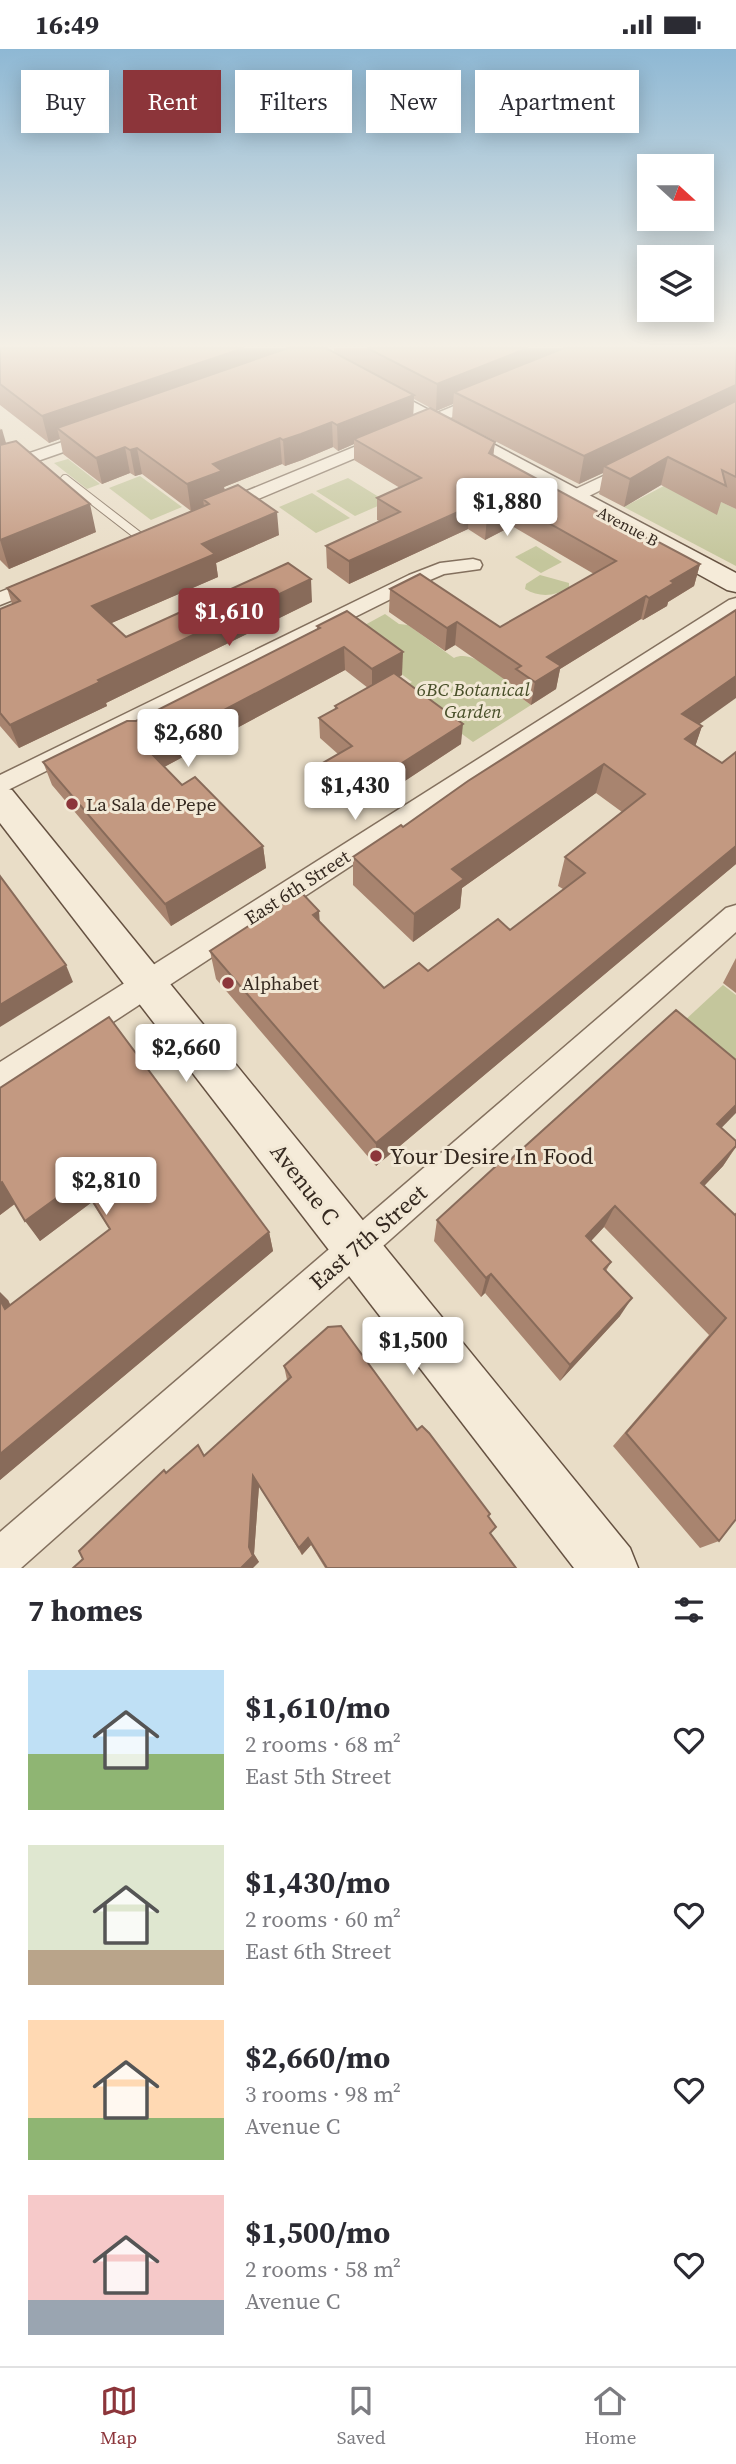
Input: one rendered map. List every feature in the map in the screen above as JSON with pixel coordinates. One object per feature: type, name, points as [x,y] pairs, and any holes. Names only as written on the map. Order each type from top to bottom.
[{"type":"street","name":"Avenue B","points":[[432,420],[736,584]]},
{"type":"street","points":[[205,514],[432,420]]},
{"type":"street","points":[[0,469],[105,432]]},
{"type":"street","points":[[573,497],[649,459]]},
{"type":"street","points":[[120,549],[150,537]]},
{"type":"street","points":[[0,785],[416,579],[440,569],[473,565]]},
{"type":"street","points":[[0,599],[60,574]]},
{"type":"street","name":"East 6th Street","points":[[0,1079],[736,604]]},
{"type":"street","name":"Avenue C","points":[[0,799],[610,1568]]},
{"type":"street","name":"East 7th Street","points":[[0,1559],[736,916]]},
{"type":"lane","points":[[65,479],[150,537]]},
{"type":"green space","points":[[68,459],[100,484],[87,489],[54,463]]},
{"type":"green space","points":[[140,476],[182,507],[151,520],[109,488]]},
{"type":"green space","points":[[348,478],[387,502],[355,516],[316,491]]},
{"type":"green space","points":[[675,480],[736,509],[736,566],[624,507]]},
{"type":"green space","points":[[312,493],[350,518],[316,533],[279,507]]},
{"type":"green space","points":[[536,546],[562,562],[541,573],[515,557]]},
{"type":"green space","points":[[540,575],[569,583],[569,588],[547,595],[525,589],[526,584]]},
{"type":"green space","name":"6BC Botanical Garden","points":[[385,614],[399,624],[408,625],[454,658],[470,657],[487,666],[518,689],[513,692],[531,705],[473,742],[400,689],[412,682],[363,645],[352,632]]},
{"type":"green space","points":[[723,985],[736,995],[736,1091],[670,1034]]},
{"type":"building","points":[[83,419],[353,419],[337,425],[332,422],[283,440],[280,438],[213,464],[222,471],[187,484],[137,448],[130,450],[125,447],[96,458],[57,428]]},
{"type":"building","points":[[403,419],[451,419],[495,442],[489,453],[700,564],[671,581],[674,583],[649,598],[646,596],[547,657],[561,666],[535,682],[516,669],[521,666],[457,622],[447,628],[390,589],[420,574],[500,627],[616,561],[515,504],[487,517],[469,507],[349,561],[326,546],[400,512],[377,498],[421,478],[354,439]]},
{"type":"building","points":[[509,419],[663,419],[584,456]]},
{"type":"building","points":[[700,419],[736,419],[736,477],[722,470],[726,486],[668,457],[630,479],[604,466]]},
{"type":"building","points":[[16,441],[90,504],[0,540],[0,445]]},
{"type":"building","points":[[238,485],[277,512],[202,544],[215,554],[92,606],[126,637],[288,563],[311,579],[10,725],[0,713],[0,609],[20,601],[7,588],[209,504],[203,499]]},
{"type":"building","points":[[736,610],[736,676],[682,714],[702,726],[685,739],[722,763],[736,752],[736,846],[376,1143],[210,951],[301,892],[319,911],[313,915],[384,988],[419,963],[428,971],[498,919],[510,930],[585,873],[565,857],[645,794],[604,764],[452,869],[464,879],[414,914],[353,857]]},
{"type":"building","points":[[347,611],[403,652],[372,669],[344,647],[148,750],[182,785],[195,777],[263,846],[165,904],[43,762],[127,721],[136,721],[320,628],[317,626]]},
{"type":"building","points":[[394,673],[463,724],[385,774],[381,771],[350,790],[321,764],[352,746],[319,718]]},
{"type":"building","points":[[0,876],[66,965],[0,1005]]},
{"type":"building","points":[[676,1010],[736,1060],[736,1105],[717,1124],[736,1141],[736,1146],[701,1183],[736,1214],[736,1519],[719,1541],[626,1433],[726,1318],[615,1206],[586,1236],[611,1262],[604,1269],[632,1298],[570,1365],[491,1274],[486,1278],[437,1220],[508,1155],[511,1159]]},
{"type":"building","points":[[109,1017],[269,1232],[0,1454],[0,1300],[5,1309],[110,1229],[80,1181],[25,1221],[2,1182],[0,1183],[0,1088]]},
{"type":"building","points":[[341,1326],[417,1430],[422,1426],[429,1433],[490,1514],[488,1516],[496,1527],[490,1533],[516,1568],[327,1568],[308,1538],[299,1548],[253,1476],[249,1547],[253,1556],[241,1568],[73,1568],[83,1559],[79,1551],[164,1470],[166,1473],[198,1445],[204,1456],[291,1377],[284,1366],[328,1327]]},
{"type":"place","name":"La Sala de Pepe","points":[[72,804]]},
{"type":"place","name":"Alphabet","points":[[228,983]]},
{"type":"place","name":"Your Desire In Food","points":[[376,1156]]}]
